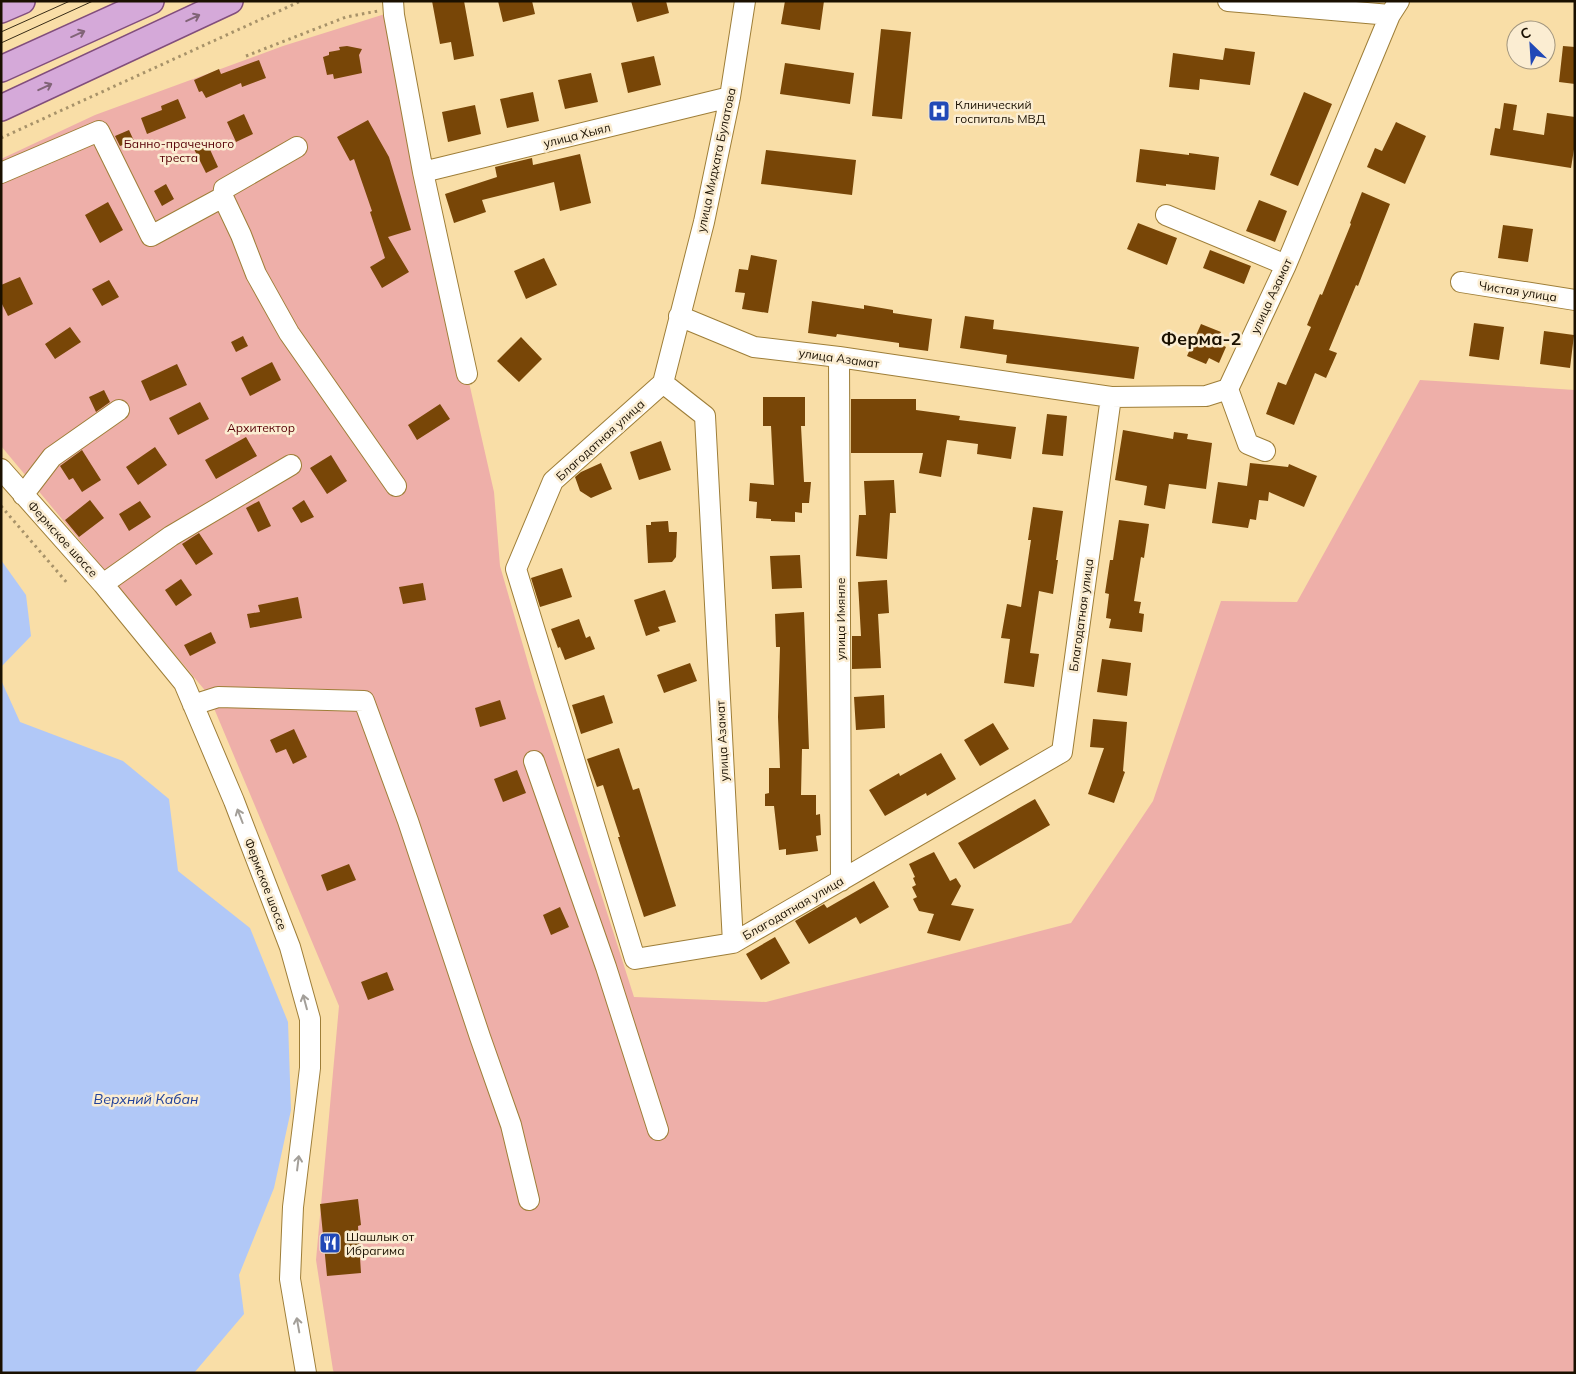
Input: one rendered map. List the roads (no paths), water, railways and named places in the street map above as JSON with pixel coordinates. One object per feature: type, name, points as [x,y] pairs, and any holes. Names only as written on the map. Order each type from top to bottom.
[{"type":"main road","points":[[1,10],[22,1]]},
{"type":"main road","points":[[1,69],[151,1]]},
{"type":"main road","points":[[1,108],[230,1]]},
{"type":"street","name":"улица Мидхата Булатова","points":[[679,316],[704,222],[730,97],[745,1]]},
{"type":"street","points":[[1228,1],[1395,8]]},
{"type":"street","points":[[393,5],[423,172],[466,374]]},
{"type":"street","name":"улица Азамат","points":[[679,316],[754,347],[839,357],[1111,397],[1206,396],[1228,390],[1286,265],[1395,8]]},
{"type":"street","name":"улица Хыял","points":[[423,172],[730,97]]},
{"type":"street","points":[[1,173],[99,131],[151,236],[223,197]]},
{"type":"street","points":[[297,146],[224,189],[223,197],[241,235],[256,274],[289,333],[396,486]]},
{"type":"street","points":[[1166,216],[1286,265]]},
{"type":"street","name":"Чистая улица","points":[[1461,282],[1575,300]]},
{"type":"street","points":[[663,383],[679,316]]},
{"type":"street","name":"улица Имянле","points":[[839,357],[841,881]]},
{"type":"street","name":"улица Азамат","points":[[663,383],[705,416],[733,943]]},
{"type":"street","name":"Благодатная улица","points":[[663,383],[553,481],[516,569],[635,960],[733,943],[1062,752],[1111,397]]},
{"type":"street","points":[[1228,390],[1248,444],[1265,451]]},
{"type":"street","points":[[23,495],[52,457],[119,410]]},
{"type":"street","points":[[103,584],[172,536],[291,465]]},
{"type":"street","name":"Фермское шоссе","points":[[1,469],[103,584],[184,683],[234,801],[290,947],[310,1019],[310,1068],[293,1207],[290,1279],[306,1373]]},
{"type":"street","points":[[193,705],[218,697],[364,701],[408,821],[511,1125],[528,1200]]},
{"type":"street","points":[[534,761],[606,967],[658,1130]]},
{"type":"street","points":[[606,967],[635,960]]},
{"type":"water","points":[[1,560],[26,595],[31,636],[1,667]]},
{"type":"water","name":"Верхний Кабан","points":[[1,680],[20,722],[123,761],[169,799],[178,871],[250,928],[288,1022],[291,1110],[274,1188],[239,1275],[244,1314],[194,1373],[1,1373]]},
{"type":"tram line","points":[[1,32],[70,1]]},
{"type":"tram line","points":[[1,43],[93,1]]},
{"type":"place","name":"Клинический госпиталь МВД","points":[[939,111]]},
{"type":"place","name":"Шашлык от Ибрагима","points":[[330,1243]]},
{"type":"district","name":"Ферма-2","points":[[1201,338]]},
{"type":"park label","name":"Банно-прачечного треста","points":[[179,150]]},
{"type":"park label","name":"Архитектор","points":[[261,427]]}]
